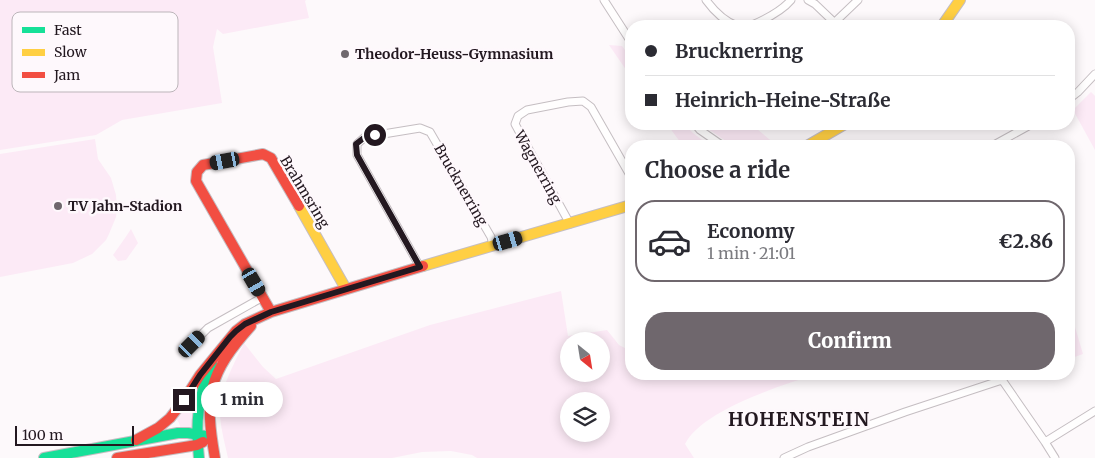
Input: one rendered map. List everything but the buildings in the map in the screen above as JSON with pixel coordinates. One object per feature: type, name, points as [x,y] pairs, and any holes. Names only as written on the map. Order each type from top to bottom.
[{"type":"street","points":[[604,0],[625,33]]},
{"type":"street","points":[[706,0],[725,20]]},
{"type":"street","points":[[764,20],[791,0]]},
{"type":"street","points":[[808,0],[832,20]]},
{"type":"street","points":[[840,20],[858,0]]},
{"type":"street","points":[[946,20],[960,0]]},
{"type":"street","points":[[1075,94],[1095,74]]},
{"type":"street","name":"Wagnerring","points":[[570,224],[515,124],[518,116],[527,110],[568,102],[584,101],[591,106],[625,166]]},
{"type":"street","name":"Brucknerring","points":[[420,267],[357,155],[356,144],[365,137],[420,128],[430,132],[491,237],[493,245]]},
{"type":"street","points":[[700,130],[714,140]]},
{"type":"street","points":[[820,140],[836,130]]},
{"type":"street","points":[[1003,140],[1021,130]]},
{"type":"street","name":"Brahmsring","points":[[271,312],[196,182],[197,172],[203,165],[263,154],[271,158],[346,289]]},
{"type":"street","points":[[136,440],[158,428],[170,418],[200,375],[236,331],[245,324],[271,312],[346,289],[625,208]]},
{"type":"street","points":[[192,344],[208,328],[263,297]]},
{"type":"street","points":[[215,458],[209,415],[212,386],[217,371],[230,349],[259,318]]},
{"type":"street","points":[[199,458],[196,434],[197,414],[208,373],[218,353]]},
{"type":"street","points":[[784,458],[808,447],[992,380]]},
{"type":"street","points":[[1002,380],[1055,458]]},
{"type":"street","points":[[1045,442],[1095,410]]},
{"type":"street","points":[[44,458],[178,433],[188,432],[211,438]]},
{"type":"street","points":[[117,458],[197,445],[211,438]]},
{"type":"shaded area","points":[[0,0],[306,0],[309,18],[223,34],[217,29],[213,47],[222,103],[122,120],[96,135],[0,150]]},
{"type":"shaded area","points":[[609,45],[622,46],[625,50],[625,68]]},
{"type":"shaded area","points":[[1091,92],[1095,96],[1095,150],[1075,114],[1075,108]]},
{"type":"shaded area","points":[[671,130],[690,130],[702,140],[679,140]]},
{"type":"shaded area","points":[[710,130],[758,130],[770,140],[724,140]]},
{"type":"shaded area","name":"TV Jahn-Stadion","points":[[95,139],[98,159],[111,178],[116,195],[116,217],[106,240],[92,254],[73,263],[0,277],[0,154]]},
{"type":"shaded area","points":[[131,229],[138,243],[126,260],[118,261],[113,255]]},
{"type":"shaded area","points":[[561,291],[567,332],[560,332],[560,382],[610,382],[610,334],[619,345],[625,348],[625,380],[799,380],[744,400],[708,420],[694,432],[685,444],[694,458],[477,458],[472,455],[451,451],[422,452],[392,458],[228,458],[221,427],[220,406],[224,388],[244,343],[263,367],[276,379],[430,325]]},
{"type":"shaded area","points":[[1075,327],[1083,354],[1075,357]]},
{"type":"shaded area","points":[[195,391],[197,391],[192,427],[181,429],[176,418]]},
{"type":"traffic: fast","points":[[199,458],[197,433],[199,410],[207,376],[212,364]]},
{"type":"traffic: fast","points":[[44,458],[178,433],[211,437]]},
{"type":"traffic: slow","points":[[946,20],[960,0]]},
{"type":"traffic: slow","points":[[817,140],[835,130]]},
{"type":"traffic: slow","points":[[299,206],[346,289]]},
{"type":"traffic: slow","points":[[423,266],[625,207]]},
{"type":"traffic: jam","points":[[271,312],[196,181],[197,172],[203,165],[263,154],[271,158],[299,206]]},
{"type":"traffic: jam","points":[[136,440],[158,428],[170,418],[200,375],[236,331],[245,324],[271,312],[423,266]]},
{"type":"traffic: jam","points":[[215,458],[210,418],[210,402],[213,387],[226,358],[251,326]]},
{"type":"traffic: jam","points":[[117,458],[197,445],[203,442]]},
{"type":"place","name":"Theodor-Heuss-Gymnasium","points":[[345,54]]},
{"type":"place","name":"TV Jahn-Stadion","points":[[58,206]]},
{"type":"district","name":"HOHENSTEIN","points":[[799,419]]},
{"type":"route","points":[[184,400],[200,375],[230,337],[245,324],[271,312],[420,267],[357,155],[356,144],[365,137],[375,135]]}]
